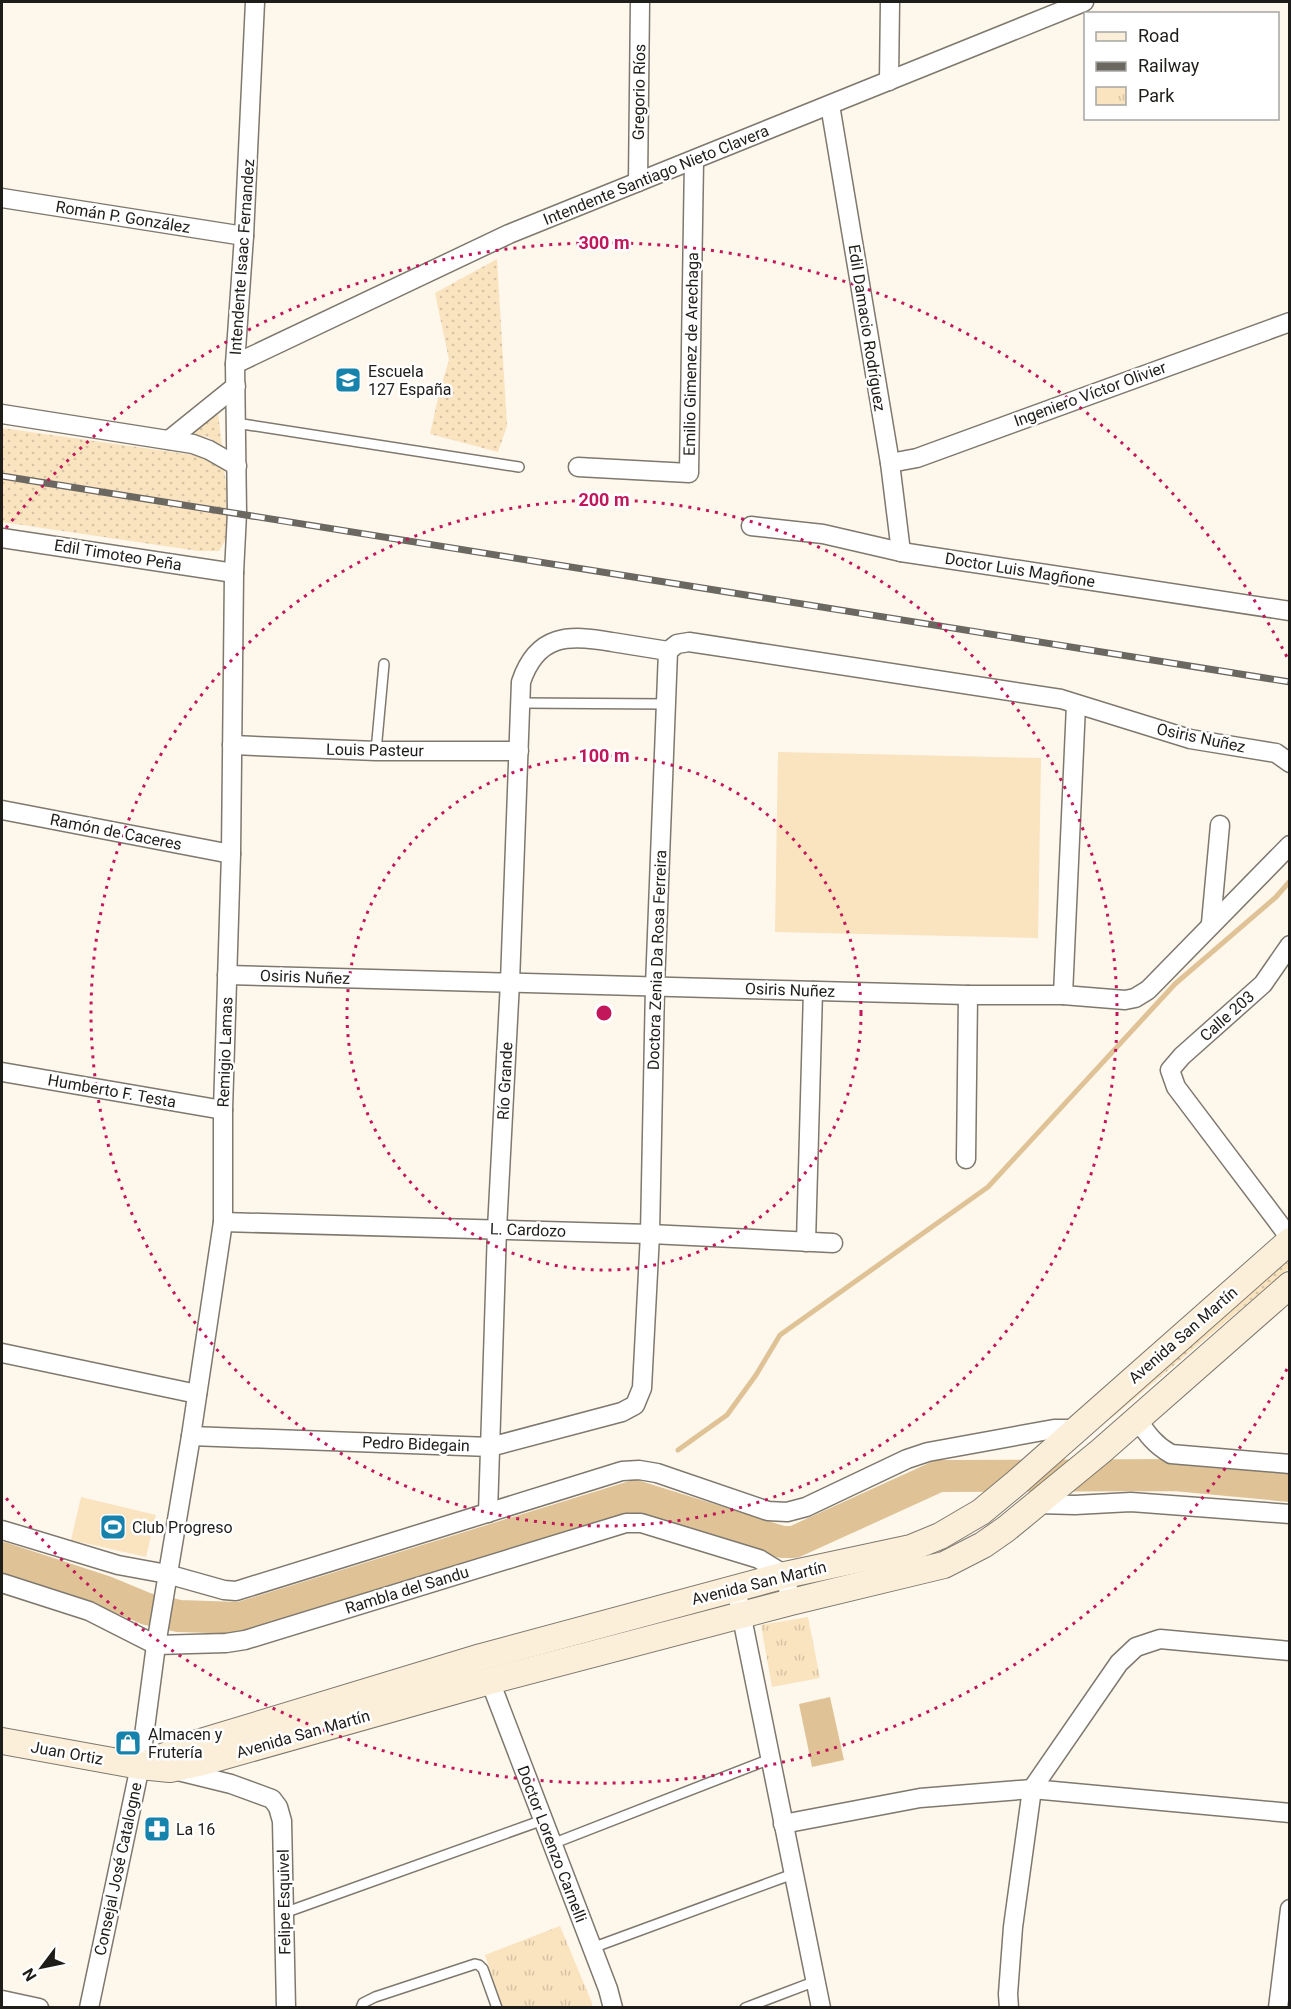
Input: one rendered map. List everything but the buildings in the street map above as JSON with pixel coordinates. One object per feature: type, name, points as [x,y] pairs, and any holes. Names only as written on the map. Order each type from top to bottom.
[{"type":"street","name":"Intendente Isaac Fernandez","points":[[237,513],[235,364],[244,236],[255,2]]},
{"type":"street","name":"Gregorio Ríos","points":[[638,182],[640,2]]},
{"type":"street","points":[[888,81],[890,2]]},
{"type":"street","name":"Intendente Santiago Nieto Clavera","points":[[235,364],[510,234],[1084,2]]},
{"type":"street","name":"Edil Damacio Rodríguez","points":[[830,105],[890,463],[901,552]]},
{"type":"street","name":"Emilio Gimenez de Arechaga","points":[[578,467],[689,473],[694,160]]},
{"type":"street","name":"Román P. González","points":[[2,198],[244,236]]},
{"type":"street","name":"Ingeniero Víctor Olivier","points":[[890,463],[917,458],[1290,322]]},
{"type":"street","points":[[169,440],[236,386]]},
{"type":"street","points":[[2,414],[193,444],[210,450],[237,466]]},
{"type":"street","name":"Remigio Lamas","points":[[166,1580],[191,1436],[223,1222],[223,1110],[231,854],[234,573],[237,513]]},
{"type":"street","name":"Doctor Luis Magñone","points":[[751,526],[823,534],[901,552],[1290,611]]},
{"type":"street","name":"Edil Timoteo Peña","points":[[2,538],[234,573]]},
{"type":"street","name":"Río Grande","points":[[488,1512],[497,1229],[510,982],[521,682],[526,666],[537,653],[553,642],[569,637],[589,638],[668,651]]},
{"type":"street","name":"Osiris Nuñez","points":[[668,651],[677,644],[689,642],[1061,699],[1190,739],[1276,753],[1290,763]]},
{"type":"street","name":"Doctora Zenia Da Rosa Ferreira","points":[[635,1405],[642,1388],[650,1234],[655,986],[668,651]]},
{"type":"street","points":[[1062,995],[1076,705]]},
{"type":"street","name":"Louis Pasteur","points":[[232,745],[376,751],[519,751]]},
{"type":"street","name":"Ramón de Caceres","points":[[2,810],[231,854]]},
{"type":"street","points":[[1211,923],[1220,825]]},
{"type":"street","name":"Osiris Nuñez","points":[[227,975],[968,995],[1062,995],[1125,1000],[1135,998],[1148,990],[1211,923],[1290,845]]},
{"type":"street","name":"Calle 203","points":[[1290,945],[1263,984],[1182,1056],[1170,1070],[1176,1087],[1290,1239]]},
{"type":"street","points":[[806,1242],[813,991]]},
{"type":"street","points":[[966,1160],[968,995]]},
{"type":"street","name":"Humberto F. Testa","points":[[2,1072],[223,1110]]},
{"type":"street","name":"L. Cardozo","points":[[223,1222],[650,1234],[833,1243]]},
{"type":"street","name":"Avenida San Martín","points":[[140,1766],[191,1745],[482,1657],[785,1575],[911,1548],[940,1536],[981,1512],[1016,1483],[1290,1239]]},
{"type":"street","name":"Avenida San Martín","points":[[170,1769],[203,1762],[490,1681],[791,1602],[944,1565],[982,1545],[1046,1496],[1101,1451],[1290,1285]]},
{"type":"street","points":[[2,1353],[197,1394]]},
{"type":"street","name":"Pedro Bidegain","points":[[191,1436],[490,1446],[622,1412],[635,1405]]},
{"type":"street","points":[[1137,1419],[1149,1438],[1159,1448],[1170,1454],[1290,1464]]},
{"type":"street","points":[[2,1530],[166,1580],[236,1591],[622,1471],[639,1470],[657,1473],[768,1511],[788,1512],[806,1507],[907,1459],[928,1452],[1054,1429],[1072,1433]]},
{"type":"street","points":[[1046,1496],[1075,1505],[1131,1502],[1290,1514]]},
{"type":"street","name":"Rambla del Sandu","points":[[2,1583],[89,1611],[157,1640],[226,1643],[245,1640],[626,1523],[641,1523],[759,1559],[785,1575]]},
{"type":"street","points":[[785,1575],[791,1602]]},
{"type":"street","name":"Consejal José Catalogne","points":[[89,2007],[140,1766],[166,1580]]},
{"type":"street","points":[[736,1588],[821,2007]]},
{"type":"street","points":[[1009,2007],[1013,1927],[1032,1789],[1119,1663],[1136,1647],[1160,1639],[1290,1651]]},
{"type":"street","name":"Doctor Lorenzo Carnelli","points":[[490,1681],[613,2007]]},
{"type":"street","name":"Juan Ortiz","points":[[2,1741],[140,1766],[170,1769],[231,1784],[272,1799]]},
{"type":"street","points":[[783,1824],[920,1798],[1032,1789],[1290,1813]]},
{"type":"street","name":"Felipe Esquivel","points":[[272,1799],[278,1807],[282,1821],[285,2007]]},
{"type":"street","points":[[1278,2007],[1290,1909]]},
{"type":"street","points":[[2,2000],[39,2007]]},
{"type":"lane","points":[[236,423],[519,467]]},
{"type":"lane","points":[[376,751],[384,664]]},
{"type":"lane","points":[[520,703],[667,704]]},
{"type":"lane","points":[[552,1844],[770,1759]]},
{"type":"lane","points":[[284,1912],[543,1820]]},
{"type":"lane","points":[[592,1948],[793,1874]]},
{"type":"lane","points":[[361,2007],[363,2003],[375,1997],[475,1964],[480,1965],[483,1969],[497,2007]]},
{"type":"lane","points":[[745,2007],[816,1981]]},
{"type":"green space","points":[[497,259],[507,426],[498,452],[430,434],[449,360],[435,293]]},
{"type":"green space","points":[[218,413],[222,446],[208,437],[190,435]]},
{"type":"green space","points":[[2,428],[201,456],[224,469],[228,497],[227,538],[219,551],[198,551],[2,522]]},
{"type":"green space","points":[[778,752],[1041,758],[1038,938],[775,932]]},
{"type":"green space","points":[[1285,1261],[1289,1264],[1288,1269],[1113,1417],[1093,1429]]},
{"type":"green space","name":"Club Progreso","points":[[81,1497],[156,1515],[146,1557],[71,1540]]},
{"type":"green space","points":[[808,1617],[820,1678],[772,1687],[761,1625]]},
{"type":"green space","points":[[560,1926],[592,2007],[502,2007],[485,1955]]},
{"type":"shaded area","points":[[830,1697],[844,1760],[812,1767],[799,1704]]},
{"type":"waterway","points":[[678,1450],[727,1415],[756,1375],[780,1335],[988,1187],[1175,984],[1276,897],[1290,881]]},
{"type":"waterway","points":[[2,1558],[106,1592],[147,1609],[179,1616],[240,1618],[635,1496],[782,1542],[794,1542],[939,1476],[1175,1475],[1290,1486]]},
{"type":"railway","points":[[2,476],[1290,682]]},
{"type":"place","name":"Escuela 127 España","points":[[348,380]]},
{"type":"place","name":"Club Progreso","points":[[113,1527]]},
{"type":"place","name":"Almacen y Frutería","points":[[128,1743]]},
{"type":"place","name":"La 16","points":[[157,1829]]}]
